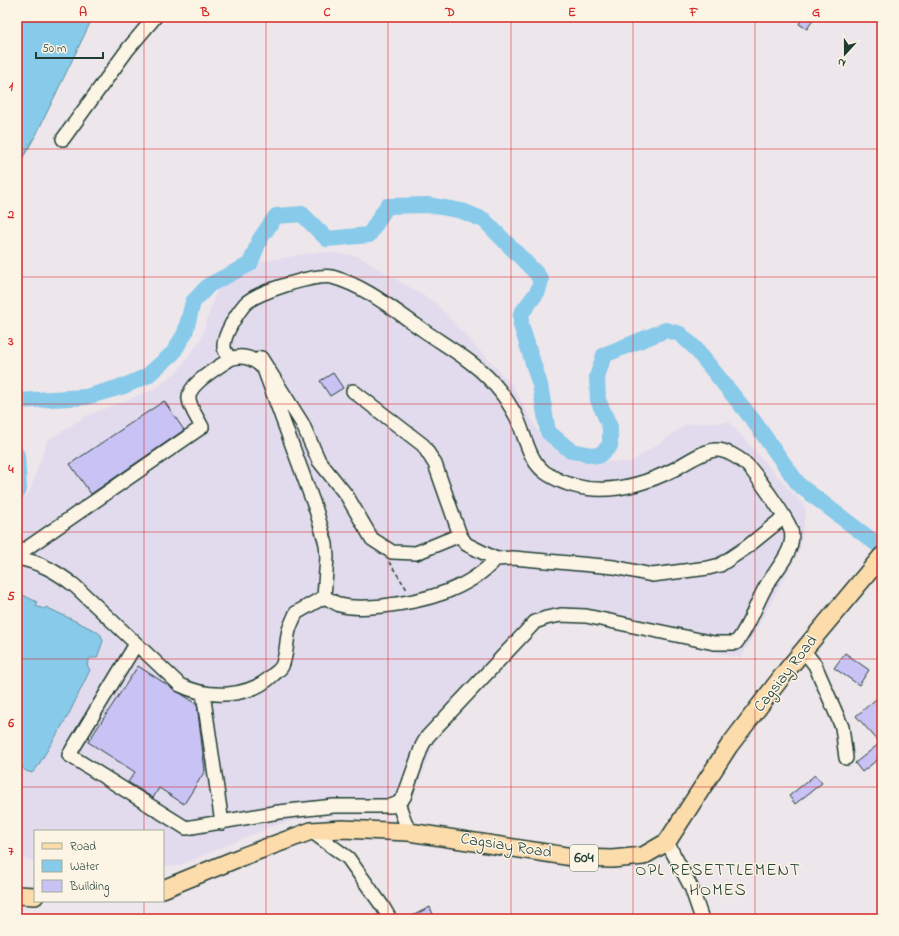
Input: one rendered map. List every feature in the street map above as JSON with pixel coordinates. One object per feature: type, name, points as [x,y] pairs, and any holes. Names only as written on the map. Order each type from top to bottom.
[{"type":"main road","name":"Cagsiay Road","points":[[164,889],[241,857],[311,831],[342,829],[409,832],[579,858],[612,859],[643,856],[667,842],[729,746],[878,560]]},
{"type":"main road","points":[[17,895],[34,896]]},
{"type":"street","points":[[63,139],[128,49],[155,17]]},
{"type":"street","points":[[136,644],[69,755],[186,828],[222,823],[278,812],[334,806],[391,806],[398,803],[404,797],[422,746],[427,737],[535,622],[561,615],[586,616],[714,643],[736,643],[743,634],[766,586],[792,543],[791,528],[748,466],[728,453],[716,450],[700,456],[657,478],[640,484],[598,491],[574,485],[550,476],[537,467],[531,457],[527,440],[515,414],[498,389],[480,369],[371,295],[330,276],[312,278],[250,300],[237,314],[225,342],[224,348],[230,359]]},
{"type":"street","points":[[17,554],[202,427],[189,400],[191,389],[230,359],[242,356],[256,361],[264,369],[322,530],[327,557],[324,596]]},
{"type":"street","points":[[256,361],[261,358],[302,423],[319,461],[347,496],[372,539],[392,552],[416,553],[460,535]]},
{"type":"street","points":[[353,391],[423,445],[435,464],[460,535],[466,544],[496,559],[513,558],[614,567],[652,575],[708,568],[720,565],[747,547],[784,517]]},
{"type":"street","points":[[17,558],[40,564],[57,572],[103,611],[180,685],[203,693],[241,692],[265,683],[281,667],[286,650],[289,630],[296,612],[324,596]]},
{"type":"street","points":[[324,596],[340,605],[361,608],[415,602],[444,593],[472,581],[486,571],[496,559]]},
{"type":"street","points":[[804,651],[815,665],[842,727],[846,758]]},
{"type":"street","points":[[203,693],[222,823]]},
{"type":"street","points":[[398,803],[409,832]]},
{"type":"street","points":[[311,831],[348,858],[390,919]]},
{"type":"street","points":[[667,842],[691,887],[702,919]]},
{"type":"path","points":[[392,552],[388,561],[415,602]]},
{"type":"shaded area","points":[[319,252],[358,256],[435,303],[513,386],[540,435],[573,461],[631,462],[687,424],[729,422],[806,508],[800,549],[741,658],[596,624],[564,621],[537,630],[438,736],[407,809],[316,814],[270,827],[178,866],[164,866],[164,830],[34,830],[34,861],[17,858],[17,506],[29,493],[47,441],[86,416],[155,389],[179,370],[201,339],[217,290],[258,262]]},
{"type":"water","points":[[17,17],[93,17],[37,133],[17,168]]},
{"type":"water","points":[[17,592],[37,602],[36,606],[44,609],[46,607],[96,631],[101,635],[103,641],[97,658],[90,658],[87,665],[90,670],[68,716],[36,769],[32,773],[26,771],[17,763]]},
{"type":"building","points":[[803,17],[813,20],[807,29],[799,24]]},
{"type":"building","points":[[333,373],[343,388],[330,396],[320,381]]},
{"type":"building","points":[[164,401],[184,430],[91,494],[70,464]]},
{"type":"building","points":[[845,653],[869,670],[859,685],[834,668]]},
{"type":"building","points":[[138,666],[197,704],[205,771],[184,804],[159,788],[153,798],[128,782],[135,772],[88,742]]},
{"type":"building","points":[[882,694],[882,756],[862,772],[855,763],[880,743],[856,716]]},
{"type":"building","points":[[815,775],[822,783],[795,804],[789,796]]},
{"type":"building","points":[[430,907],[435,919],[406,919]]},
{"type":"waterway","points":[[17,401],[86,397],[124,386],[147,376],[173,353],[185,333],[193,302],[209,285],[250,264],[260,239],[276,216],[302,214],[327,239],[369,235],[387,206],[429,205],[462,211],[484,220],[541,280],[538,291],[521,314],[521,325],[540,385],[548,432],[571,451],[598,456],[610,446],[610,427],[598,400],[597,377],[604,355],[666,330],[680,334],[695,348],[753,420],[799,485],[882,548]]},
{"type":"waterway","points":[[17,455],[19,489],[17,493]]},
{"type":"district","name":"OPL RESETTLEMENT HOMES","points":[[718,880]]}]
